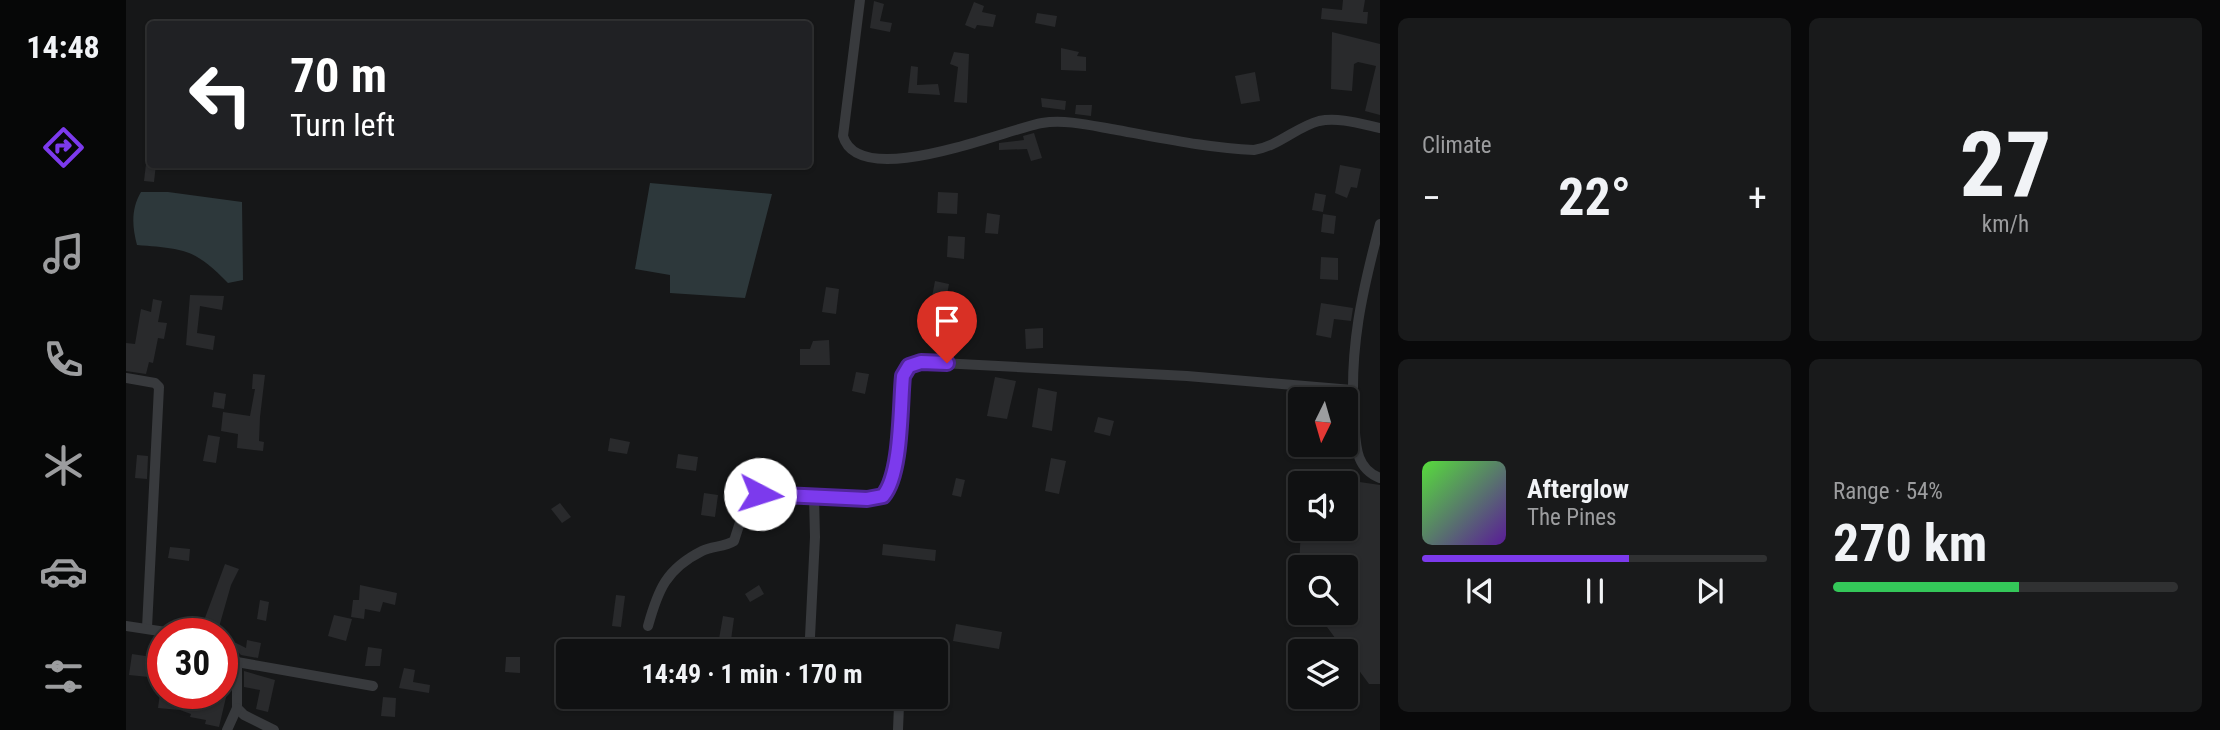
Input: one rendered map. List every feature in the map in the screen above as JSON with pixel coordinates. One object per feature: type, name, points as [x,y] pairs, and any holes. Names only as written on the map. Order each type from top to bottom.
[{"type":"street","points":[[860,0],[843,136],[849,148],[869,157],[888,159],[948,151],[1044,123],[1077,124],[1254,150],[1267,148],[1320,121],[1349,121],[1380,128]]},
{"type":"street","points":[[1352,387],[1355,326],[1380,224]]},
{"type":"street","points":[[648,626],[660,586],[671,573],[701,551],[734,541],[748,497],[760,494],[877,499],[887,491],[895,458],[903,376],[909,366],[921,362],[1187,376],[1317,387]]},
{"type":"street","points":[[126,378],[155,383],[159,387],[147,618]]},
{"type":"street","points":[[1358,456],[1363,467],[1380,478]]},
{"type":"street","points":[[810,637],[815,537],[814,497]]},
{"type":"street","points":[[126,626],[147,628]]},
{"type":"street","points":[[238,662],[373,686]]},
{"type":"street","points":[[226,730],[236,709]]},
{"type":"street","points":[[238,709],[270,729]]},
{"type":"street","points":[[898,730],[899,709]]},
{"type":"shaded area","points":[[650,183],[772,194],[745,298],[670,293],[670,275],[635,269]]},
{"type":"shaded area","points":[[141,192],[168,192],[242,202],[243,280],[228,283],[206,263],[187,252],[137,245],[133,218]]},
{"type":"building","points":[[1343,0],[1365,0],[1363,12],[1368,12],[1367,24],[1321,19],[1322,8],[1342,10]]},
{"type":"building","points":[[874,1],[884,4],[880,21],[892,23],[890,32],[870,28]]},
{"type":"building","points":[[974,2],[984,6],[982,12],[996,15],[993,27],[977,25],[975,29],[965,25]]},
{"type":"building","points":[[1037,13],[1057,16],[1055,27],[1035,23]]},
{"type":"building","points":[[1332,32],[1380,44],[1380,115],[1365,111],[1376,66],[1358,62],[1354,64],[1352,91],[1331,89]]},
{"type":"building","points":[[1061,48],[1079,52],[1077,56],[1086,57],[1086,71],[1061,70]]},
{"type":"building","points":[[954,52],[969,54],[967,103],[954,102],[958,67],[950,64]]},
{"type":"building","points":[[911,66],[918,67],[917,85],[938,84],[940,95],[908,93]]},
{"type":"building","points":[[1255,72],[1260,101],[1241,104],[1235,76]]},
{"type":"building","points":[[1041,98],[1066,101],[1065,110],[1042,107]]},
{"type":"building","points":[[1076,105],[1092,105],[1091,116],[1075,114]]},
{"type":"building","points":[[1034,133],[1042,158],[1031,161],[1027,149],[999,150],[999,143],[1024,140],[1023,136]]},
{"type":"building","points":[[146,164],[147,168],[156,168],[154,182],[144,181]]},
{"type":"building","points":[[1340,165],[1361,169],[1357,188],[1351,187],[1347,198],[1335,193]]},
{"type":"building","points":[[938,192],[958,193],[957,214],[937,213]]},
{"type":"building","points":[[1315,193],[1326,195],[1323,212],[1312,210]]},
{"type":"building","points":[[987,213],[1000,215],[998,234],[985,233]]},
{"type":"building","points":[[1323,214],[1336,216],[1334,234],[1321,232]]},
{"type":"building","points":[[948,236],[965,237],[964,259],[947,257]]},
{"type":"building","points":[[1321,257],[1338,258],[1338,280],[1320,279]]},
{"type":"building","points":[[935,281],[949,284],[945,305],[931,302]]},
{"type":"building","points":[[826,287],[839,289],[836,314],[822,312]]},
{"type":"building","points":[[190,295],[224,296],[222,310],[200,306],[197,333],[215,336],[213,350],[186,345]]},
{"type":"building","points":[[153,299],[162,301],[158,322],[167,323],[164,339],[158,338],[153,363],[149,362],[146,374],[126,371],[126,343],[135,344],[141,309],[151,312]]},
{"type":"building","points":[[1321,303],[1353,308],[1351,321],[1334,319],[1331,338],[1316,335]]},
{"type":"building","points":[[1043,328],[1043,348],[1026,349],[1025,329]]},
{"type":"building","points":[[829,340],[830,365],[800,365],[800,349],[810,349],[813,341]]},
{"type":"building","points":[[856,372],[869,374],[865,394],[852,391]]},
{"type":"building","points":[[253,374],[265,375],[259,441],[264,442],[263,451],[237,448],[238,434],[221,431],[223,412],[250,416],[255,389],[252,389]]},
{"type":"building","points":[[995,377],[1016,381],[1007,419],[987,416]]},
{"type":"building","points":[[1038,388],[1057,392],[1052,431],[1032,427]]},
{"type":"building","points":[[214,392],[226,394],[224,409],[212,407]]},
{"type":"building","points":[[1098,417],[1114,421],[1110,436],[1094,432]]},
{"type":"building","points":[[208,435],[220,437],[216,463],[203,461]]},
{"type":"building","points":[[610,438],[630,442],[627,454],[608,451]]},
{"type":"building","points":[[678,454],[698,457],[696,471],[676,468]]},
{"type":"building","points":[[137,455],[148,456],[147,479],[135,478]]},
{"type":"building","points":[[1051,458],[1066,461],[1059,494],[1045,491]]},
{"type":"building","points":[[956,478],[965,480],[961,497],[952,495]]},
{"type":"building","points":[[1358,482],[1380,485],[1380,684],[1369,684],[1358,669],[1358,639],[1336,639],[1326,625],[1358,625],[1358,555],[1300,555],[1300,541],[1358,541]]},
{"type":"building","points":[[704,493],[718,495],[715,517],[701,515]]},
{"type":"building","points":[[560,503],[571,517],[562,523],[551,509]]},
{"type":"building","points":[[883,544],[936,550],[935,561],[882,555]]},
{"type":"building","points":[[170,547],[190,549],[189,561],[168,558]]},
{"type":"building","points":[[225,564],[239,569],[231,585],[222,618],[205,618]]},
{"type":"building","points":[[360,585],[397,593],[395,605],[383,602],[380,612],[365,609],[364,619],[351,617],[353,600],[359,600]]},
{"type":"building","points":[[759,585],[764,594],[750,602],[745,594]]},
{"type":"building","points":[[616,595],[625,596],[621,627],[612,626]]},
{"type":"building","points":[[260,600],[269,602],[266,621],[257,619]]},
{"type":"building","points":[[334,615],[352,619],[346,641],[328,636]]},
{"type":"building","points":[[723,616],[734,618],[731,639],[719,639]]},
{"type":"building","points":[[956,624],[1002,632],[999,649],[953,641]]},
{"type":"building","points":[[247,640],[261,643],[258,658],[238,652],[238,644],[246,648]]},
{"type":"building","points":[[368,647],[382,649],[380,666],[365,666]]},
{"type":"building","points":[[132,654],[147,656],[147,677],[129,675]]},
{"type":"building","points":[[506,657],[520,657],[520,673],[505,672]]},
{"type":"building","points":[[404,668],[415,670],[413,682],[430,685],[429,693],[399,688]]},
{"type":"building","points":[[244,671],[275,680],[268,712],[256,709],[260,690],[244,687]]},
{"type":"building","points":[[383,697],[396,698],[395,717],[381,716]]},
{"type":"building","points":[[169,709],[223,709],[219,727],[205,724],[206,720],[190,717],[191,714]]},
{"type":"route","points":[[760,494],[867,499],[883,496],[890,484],[895,458],[903,376],[909,366],[921,362],[947,363]]}]
